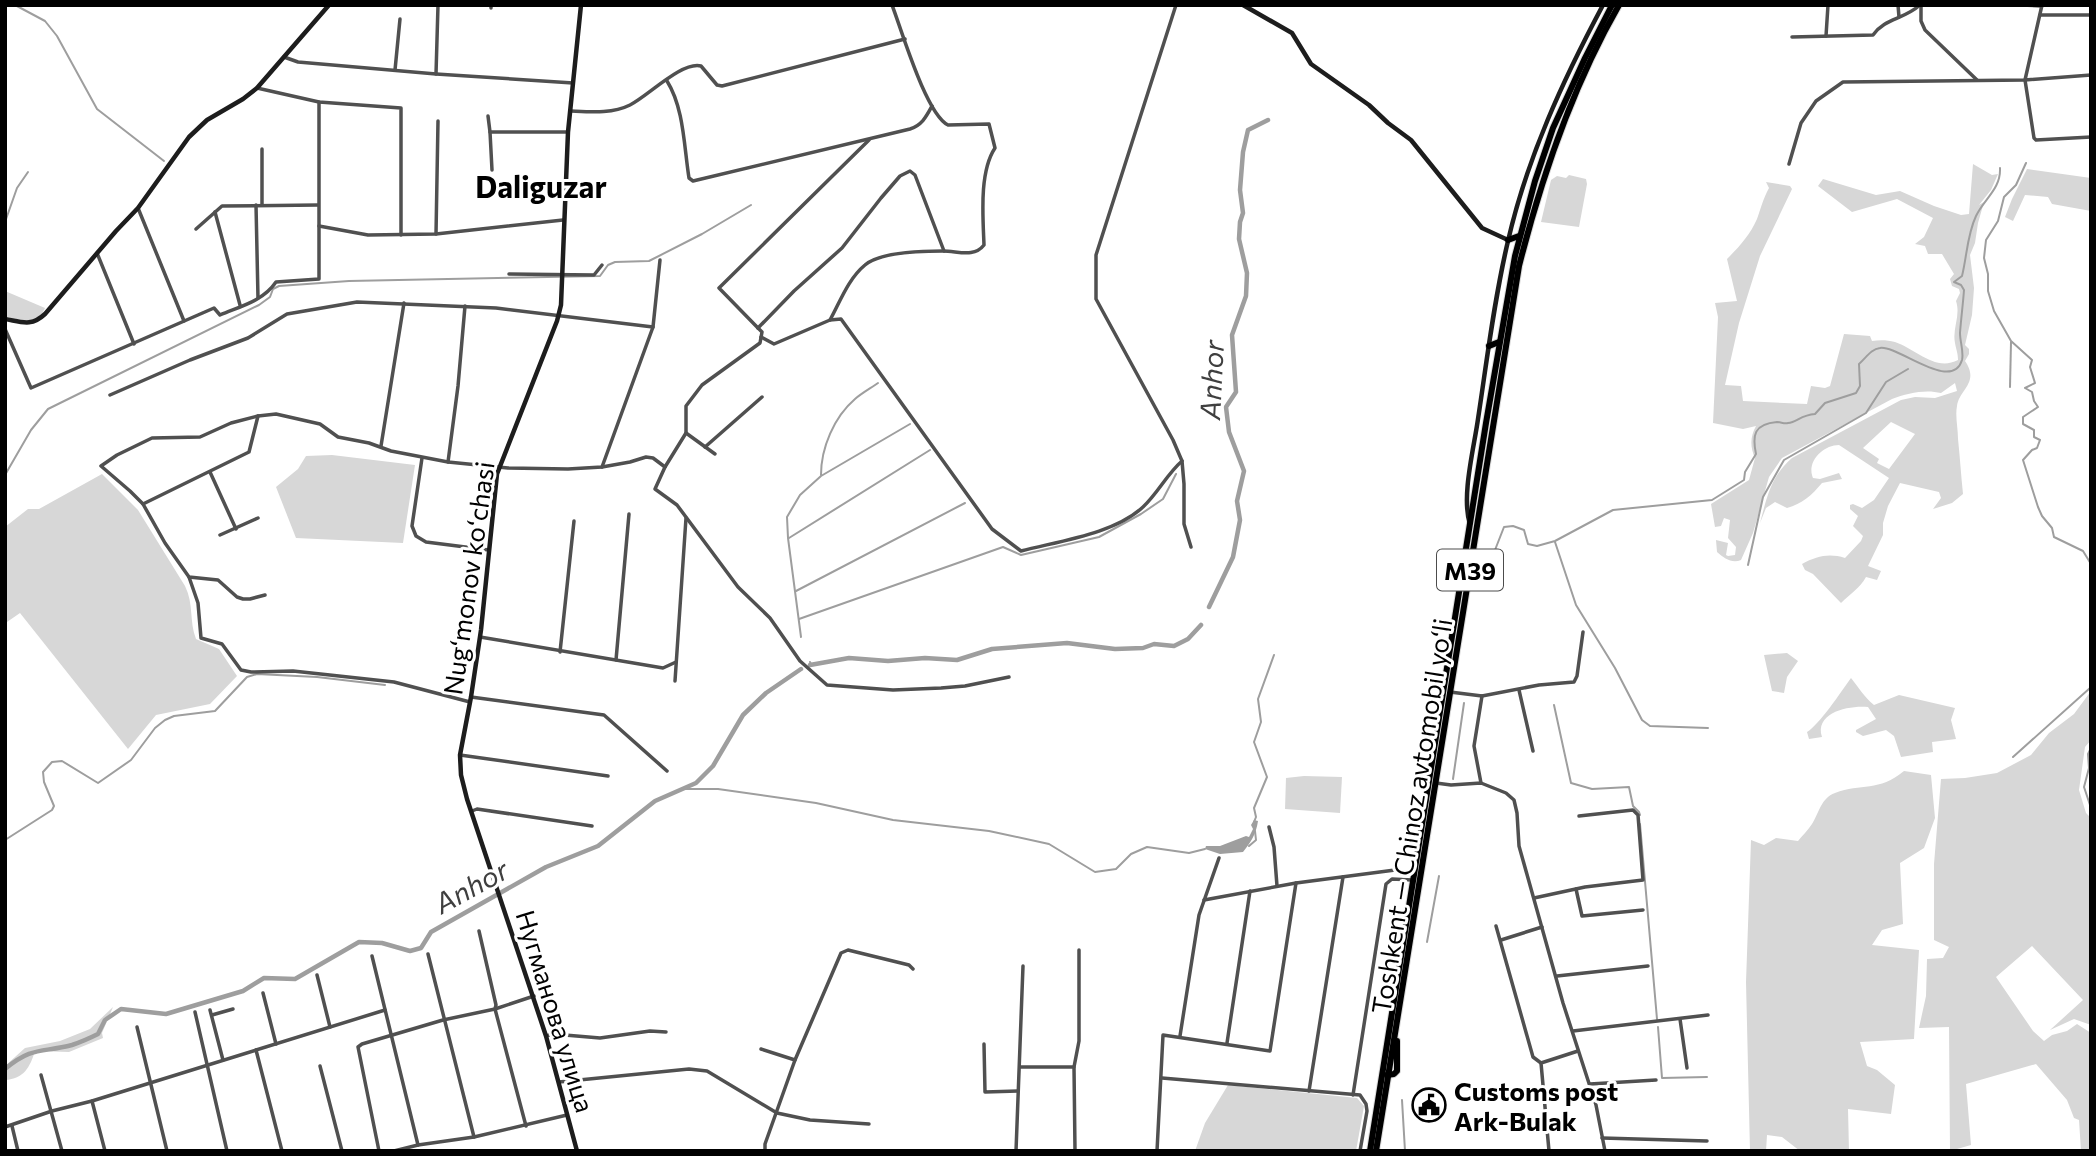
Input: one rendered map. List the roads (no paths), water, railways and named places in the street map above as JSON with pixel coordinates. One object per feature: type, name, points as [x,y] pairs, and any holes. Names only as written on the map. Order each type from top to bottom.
[{"type":"highway","name":"Toshkent — Chinoz avtomobil yoʻli","points":[[1387,1062],[1399,1009],[1436,783],[1499,342],[1520,236],[1553,128],[1584,58],[1612,5]]},
{"type":"highway","name":"Toshkent — Chinoz avtomobil yoʻli","points":[[1376,1151],[1415,872],[1470,525],[1513,295],[1535,202],[1567,111],[1619,5]]},
{"type":"highway","points":[[1508,240],[1520,236]]},
{"type":"highway","points":[[1489,346],[1499,342]]},
{"type":"highway","points":[[1386,1073],[1394,1074],[1397,1071],[1399,1009]]},
{"type":"highway","name":"Toshkent — Chinoz avtomobil yoʻli","points":[[1370,1151],[1375,1115],[1386,1073]]},
{"type":"street","points":[[5,319],[28,324],[41,319],[138,208],[194,131],[257,89],[328,5]]},
{"type":"street","points":[[436,74],[438,5]]},
{"type":"street","points":[[562,274],[569,111],[580,5]]},
{"type":"street","points":[[830,320],[852,279],[873,259],[889,255],[944,251],[973,252],[982,249],[984,245],[986,174],[995,147],[988,123],[948,125],[943,122],[932,106],[891,5]]},
{"type":"street","points":[[1175,5],[1096,255],[1096,299],[1182,461],[1184,524],[1191,547]]},
{"type":"street","points":[[1242,5],[1292,33],[1311,64],[1369,105],[1411,140],[1482,228],[1508,240]]},
{"type":"street","name":"M39","points":[[1470,525],[1465,510],[1508,240],[1529,169],[1546,125],[1603,5]]},
{"type":"street","points":[[1826,36],[1828,5]]},
{"type":"street","points":[[1898,5],[1899,18]]},
{"type":"street","points":[[1792,37],[1873,35],[1880,26],[1909,14],[1920,5]]},
{"type":"street","points":[[1920,5],[1925,30],[1977,80]]},
{"type":"street","points":[[2021,5],[2042,5],[2025,79],[2034,138],[2091,137]]},
{"type":"street","points":[[2040,16],[2091,15]]},
{"type":"street","points":[[395,71],[400,19]]},
{"type":"street","points":[[569,111],[602,113],[629,105],[666,80],[698,65],[717,85],[722,86],[905,39]]},
{"type":"street","points":[[284,57],[298,62],[395,71],[573,83]]},
{"type":"street","points":[[1789,164],[1801,123],[1816,101],[1843,82],[2025,79],[2091,75]]},
{"type":"street","points":[[666,80],[673,91],[689,178],[693,181],[869,140],[916,126],[932,106]]},
{"type":"street","points":[[257,89],[319,103],[401,108],[401,234]]},
{"type":"street","points":[[5,329],[31,388],[214,308],[220,315],[240,305],[251,304],[269,292],[276,282],[319,279],[319,103]]},
{"type":"street","points":[[488,116],[492,170]]},
{"type":"street","points":[[436,234],[438,121]]},
{"type":"street","points":[[490,132],[568,132]]},
{"type":"street","points":[[869,140],[719,289],[762,332],[760,343],[702,385],[686,406],[686,433],[655,489],[677,505],[738,587],[770,618],[800,661],[827,685],[893,690],[941,688],[1009,677]]},
{"type":"street","points":[[262,149],[262,205]]},
{"type":"street","points":[[758,328],[842,248],[887,190],[900,176],[910,171],[915,175],[944,251]]},
{"type":"street","points":[[256,205],[258,299]]},
{"type":"street","points":[[196,229],[222,206],[319,205]]},
{"type":"street","points":[[138,208],[184,321]]},
{"type":"street","points":[[215,212],[240,305]]},
{"type":"street","points":[[319,226],[368,235],[436,234],[564,220]]},
{"type":"street","points":[[97,253],[134,344]]},
{"type":"street","points":[[603,467],[653,327],[660,260]]},
{"type":"street","points":[[509,274],[594,275],[602,265]]},
{"type":"street","name":"Nugʻmonov koʻchasi","points":[[496,883],[463,781],[460,755],[480,637],[499,467],[559,314],[562,274]]},
{"type":"street","points":[[110,395],[248,338],[287,314],[358,302],[465,306],[559,314],[653,327]]},
{"type":"street","points":[[381,447],[404,303]]},
{"type":"street","points":[[448,462],[465,306]]},
{"type":"street","points":[[761,337],[774,344],[830,320],[841,319],[992,529],[1021,551],[1099,531],[1130,516],[1143,508],[1164,485],[1174,467],[1182,461]]},
{"type":"street","points":[[705,447],[762,397]]},
{"type":"street","points":[[665,467],[653,458],[646,457],[603,467],[568,469],[448,462],[338,437],[320,424],[282,415],[258,416],[231,423],[200,437],[152,438],[101,466],[143,505],[164,543],[189,576],[198,603],[201,638],[222,644],[241,670],[293,671],[394,682],[471,700],[604,715],[667,771]]},
{"type":"street","points":[[143,505],[249,452],[258,416]]},
{"type":"street","points":[[1479,417],[1489,423]]},
{"type":"street","points":[[686,433],[715,454]]},
{"type":"street","points":[[422,458],[412,527],[416,536],[426,542],[490,550]]},
{"type":"street","points":[[210,471],[236,529]]},
{"type":"street","points":[[616,660],[629,514]]},
{"type":"street","points":[[675,681],[686,516]]},
{"type":"street","points":[[220,536],[258,518]]},
{"type":"street","points":[[559,652],[574,521]]},
{"type":"street","points":[[189,576],[218,580],[243,599],[250,600],[265,595]]},
{"type":"street","points":[[1450,692],[1482,696],[1539,685],[1574,682],[1583,632]]},
{"type":"street","points":[[480,637],[663,668],[676,662]]},
{"type":"street","points":[[1518,690],[1533,751]]},
{"type":"street","points":[[1481,783],[1474,746],[1482,696]]},
{"type":"street","points":[[460,755],[608,776]]},
{"type":"street","points":[[1436,783],[1481,783],[1506,793],[1514,800],[1518,846],[1590,1084],[1605,1151]]},
{"type":"street","points":[[472,811],[477,809],[592,826]]},
{"type":"street","points":[[1534,898],[1576,889],[1640,882],[1644,877],[1636,812],[1633,810],[1579,816]]},
{"type":"street","points":[[1269,827],[1274,847],[1277,886]]},
{"type":"street","points":[[1180,1036],[1199,915],[1219,858]]},
{"type":"street","points":[[1204,900],[1296,883],[1395,870],[1415,872]]},
{"type":"street","points":[[1309,1091],[1343,877]]},
{"type":"street","points":[[1353,1095],[1386,884],[1395,879],[1414,880]]},
{"type":"street","name":"Нугманова улица","points":[[496,883],[547,1036],[577,1151]]},
{"type":"street","points":[[1157,1151],[1164,1034],[1270,1051],[1296,883]]},
{"type":"street","points":[[1576,889],[1582,916],[1643,910]]},
{"type":"street","points":[[1227,1044],[1250,891]]},
{"type":"street","points":[[1496,926],[1533,1056],[1541,1063],[1549,1151]]},
{"type":"street","points":[[1501,940],[1542,927]]},
{"type":"street","points":[[479,931],[495,1009],[526,1126]]},
{"type":"street","points":[[765,1151],[765,1144],[795,1060],[841,953],[848,950],[909,965],[913,970]]},
{"type":"street","points":[[1075,1151],[1074,1067],[1079,1041],[1079,950]]},
{"type":"street","points":[[428,954],[474,1137]]},
{"type":"street","points":[[372,956],[418,1145]]},
{"type":"street","points":[[1556,976],[1648,965]]},
{"type":"street","points":[[1016,1151],[1023,966]]},
{"type":"street","points":[[317,975],[330,1027]]},
{"type":"street","points":[[263,993],[276,1044]]},
{"type":"street","points":[[379,1151],[358,1047],[443,1020],[495,1009],[534,996]]},
{"type":"street","points":[[223,1060],[211,1012],[233,1009]]},
{"type":"street","points":[[5,1128],[52,1111],[385,1010]]},
{"type":"street","points":[[195,1012],[227,1151]]},
{"type":"street","points":[[1573,1031],[1708,1016]]},
{"type":"street","points":[[1680,1019],[1687,1068]]},
{"type":"street","points":[[136,1027],[167,1151]]},
{"type":"street","points":[[547,1036],[553,1034],[600,1038],[650,1031],[666,1032]]},
{"type":"street","points":[[984,1044],[985,1092],[1018,1091]]},
{"type":"street","points":[[761,1049],[795,1060]]},
{"type":"street","points":[[256,1050],[282,1151]]},
{"type":"street","points":[[1541,1063],[1579,1051]]},
{"type":"street","points":[[320,1066],[342,1151]]},
{"type":"street","points":[[1020,1067],[1074,1067]]},
{"type":"street","points":[[559,1082],[689,1069],[707,1071],[777,1113],[810,1120],[869,1124]]},
{"type":"street","points":[[41,1075],[62,1151]]},
{"type":"street","points":[[1161,1078],[1360,1096],[1367,1111],[1360,1151]]},
{"type":"street","points":[[1590,1084],[1656,1080]]},
{"type":"street","points":[[92,1101],[105,1151]]},
{"type":"street","points":[[1367,1111],[1375,1115]]},
{"type":"street","points":[[394,1151],[474,1137],[568,1115]]},
{"type":"street","points":[[12,1125],[18,1151]]},
{"type":"street","points":[[1602,1138],[1707,1141]]},
{"type":"waterway","points":[[15,5],[45,21],[57,36],[97,109],[164,161]]},
{"type":"waterway","name":"Anhor","points":[[1209,607],[1233,557],[1240,520],[1237,501],[1244,471],[1229,432],[1226,407],[1236,392],[1232,335],[1246,296],[1247,273],[1239,239],[1243,213],[1240,190],[1243,152],[1248,130],[1268,120]]},
{"type":"waterway","points":[[2026,163],[2016,185],[2004,197],[1998,221],[1986,240],[1984,258],[1988,291],[1994,311],[2011,341],[2032,360],[2030,367],[2035,383],[2025,388],[2032,392],[2038,407],[2023,417],[2023,424],[2034,430],[2034,437],[2040,440],[2037,448],[2023,460],[2038,507],[2052,528],[2054,537],[2083,551],[2091,564]]},
{"type":"waterway","points":[[1479,569],[1495,550],[1504,527],[1513,526],[1524,530],[1528,544],[1537,546],[1555,541],[1613,510],[1712,500],[1744,480],[1745,472],[1756,454],[1754,441],[1759,428],[1769,423],[1791,422],[1815,414],[1825,403],[1856,393],[1860,386],[1859,364],[1877,349],[1888,349],[1936,370],[1948,372],[1956,369],[1962,360],[1960,333],[1964,290],[1954,282],[1962,276],[1973,223],[1998,182],[2000,168]]},
{"type":"waterway","points":[[5,222],[17,188],[28,172]]},
{"type":"waterway","points":[[5,475],[31,430],[48,409],[259,305],[279,286],[349,281],[600,276],[608,265],[615,262],[649,261],[751,205]]},
{"type":"waterway","points":[[2010,387],[2011,342]]},
{"type":"waterway","points":[[1748,565],[1763,497],[1784,460],[1866,413],[1886,382],[1908,369]]},
{"type":"waterway","points":[[821,475],[823,454],[835,424],[855,399],[878,383]]},
{"type":"waterway","points":[[801,637],[787,517],[800,495],[821,476],[910,424]]},
{"type":"waterway","points":[[789,538],[930,450]]},
{"type":"waterway","points":[[799,619],[1003,547],[1021,555],[1099,537],[1163,499],[1176,474]]},
{"type":"waterway","points":[[796,591],[965,503]]},
{"type":"waterway","points":[[1555,542],[1576,605],[1615,668],[1642,720],[1650,726],[1708,728]]},
{"type":"waterway","name":"Anhor","points":[[810,665],[849,658],[888,661],[925,658],[957,660],[992,649],[1067,643],[1115,649],[1143,648],[1154,644],[1174,646],[1188,639],[1201,625]]},
{"type":"waterway","points":[[1254,822],[1254,808],[1267,777],[1254,742],[1261,722],[1258,699],[1274,655]]},
{"type":"waterway","name":"Anhor","points":[[5,1069],[30,1053],[72,1045],[98,1034],[105,1020],[121,1009],[166,1014],[243,991],[264,978],[295,979],[359,942],[382,943],[410,951],[421,948],[431,932],[546,867],[598,846],[655,801],[696,783],[713,766],[743,715],[766,693],[801,669]]},
{"type":"waterway","points":[[5,840],[52,810],[54,806],[44,782],[43,772],[52,762],[62,761],[98,783],[131,760],[155,728],[165,720],[174,716],[215,711],[247,677],[257,674],[317,677],[385,685]]},
{"type":"waterway","points":[[2013,757],[2090,688],[2091,677]]},
{"type":"waterway","points":[[1453,779],[1464,703]]},
{"type":"waterway","points":[[1554,705],[1571,783],[1592,789],[1629,787],[1633,806],[1640,815]]},
{"type":"waterway","points":[[2091,748],[2084,787],[2091,808]]},
{"type":"waterway","points":[[684,789],[718,789],[816,803],[893,820],[989,831],[1049,844],[1095,872],[1116,869],[1131,854],[1147,847],[1189,853],[1205,849]]},
{"type":"waterway","points":[[1640,824],[1657,1019]]},
{"type":"waterway","points":[[1249,846],[1256,840],[1255,831]]},
{"type":"waterway","points":[[1427,942],[1439,876]]},
{"type":"waterway","points":[[1658,1027],[1662,1078],[1707,1077]]},
{"type":"waterway","points":[[1402,1100],[1405,1151]]},
{"type":"place","name":"Customs post Ark-Bulak","points":[[1429,1105]]},
{"type":"district","name":"Daliguzar","points":[[541,185]]}]
